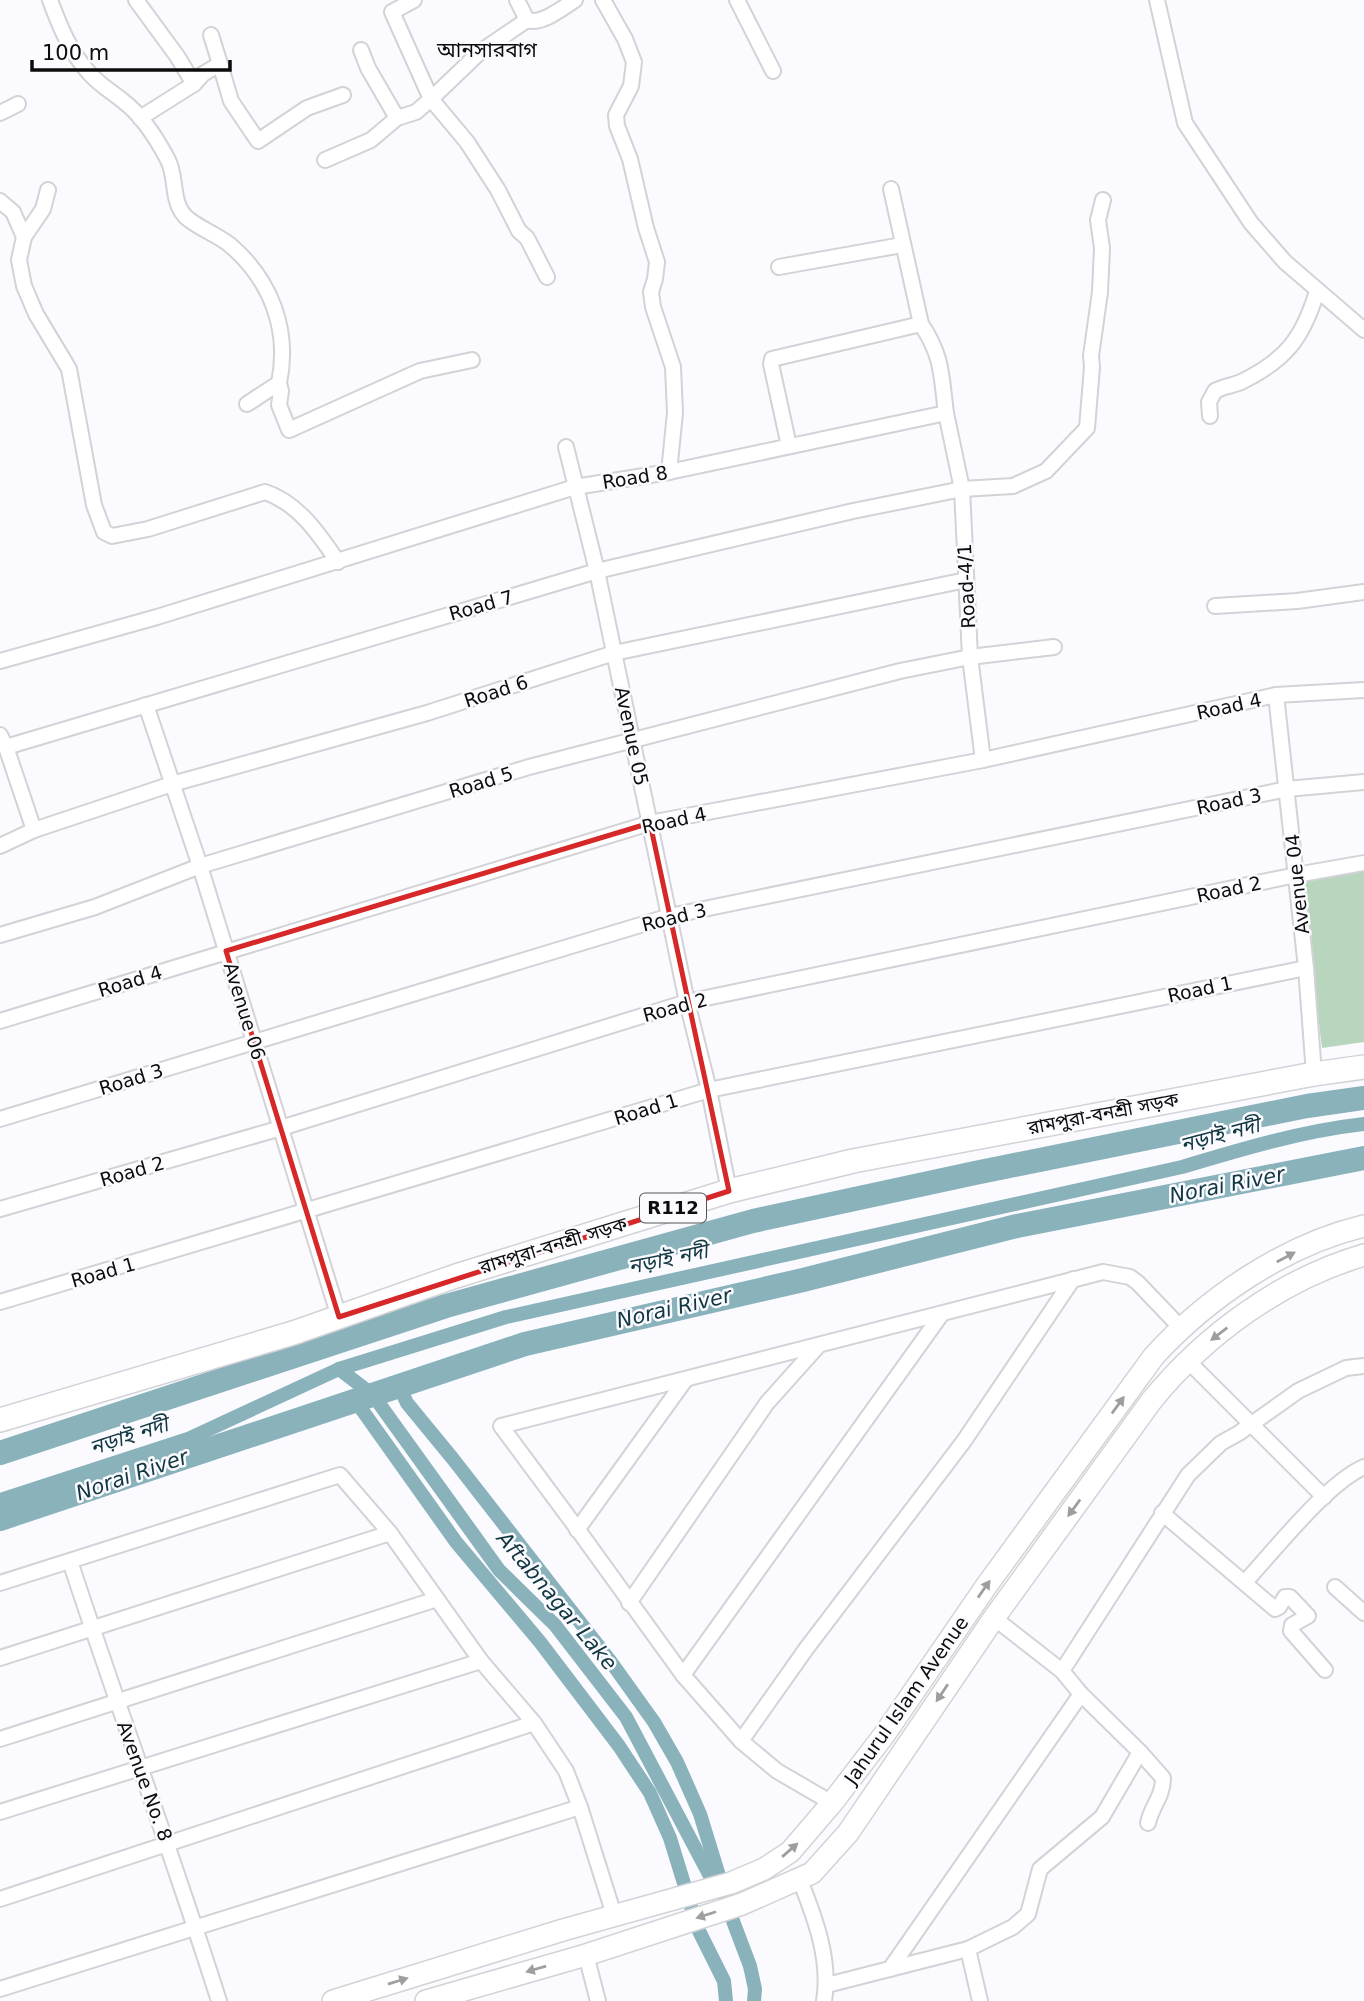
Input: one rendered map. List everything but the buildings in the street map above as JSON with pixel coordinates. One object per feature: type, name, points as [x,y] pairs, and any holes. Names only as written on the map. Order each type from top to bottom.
[{"type":"main road","name":"রামপুরা-বনশ্রী সড়ক","points":[[0,1420],[339,1317],[456,1276],[729,1191],[853,1161],[1314,1073],[1364,1067]]},
{"type":"street","points":[[50,0],[64,38],[80,62],[91,76],[141,118],[168,159],[174,176],[176,198],[186,217],[229,244],[247,262],[272,298],[282,342],[279,405],[289,430],[420,371],[472,360]]},
{"type":"street","points":[[136,0],[194,84]]},
{"type":"street","points":[[414,0],[392,12],[431,99],[467,142],[498,190],[519,231],[527,238],[547,277]]},
{"type":"street","points":[[517,0],[527,20],[532,22],[575,0]]},
{"type":"street","points":[[603,0],[625,39],[634,62],[631,86],[615,115],[630,159],[657,262],[651,292],[653,307],[673,367],[675,413],[669,472]]},
{"type":"street","points":[[737,0],[773,71]]},
{"type":"street","points":[[1157,0],[1185,123],[1251,223],[1285,262],[1364,330]]},
{"type":"street","points":[[325,160],[370,140],[397,118],[416,112],[480,52],[527,20]]},
{"type":"street","points":[[211,35],[231,100],[258,141],[307,108],[326,99],[344,95]]},
{"type":"street","points":[[361,50],[368,68],[397,118]]},
{"type":"street","points":[[141,118],[220,64]]},
{"type":"street","points":[[0,113],[18,104]]},
{"type":"street","name":"Road-4/1","points":[[891,189],[921,324],[940,359],[942,413],[962,489],[970,657],[983,760]]},
{"type":"street","points":[[48,190],[43,209],[24,237],[19,260],[23,286],[36,314],[69,369],[94,505],[104,532],[112,536],[148,528],[265,492],[279,496],[290,505],[318,533],[338,562]]},
{"type":"street","name":"Road 7","points":[[3,741],[146,705],[597,571],[853,511],[962,489],[1013,486],[1046,471],[1087,428],[1091,356],[1100,292],[1102,248],[1098,220],[1103,200]]},
{"type":"street","points":[[0,201],[13,212],[24,237]]},
{"type":"street","points":[[779,267],[902,245]]},
{"type":"street","points":[[1210,416],[1209,402],[1215,391],[1260,371],[1291,348],[1305,327],[1317,291]]},
{"type":"street","points":[[789,446],[772,359],[921,324]]},
{"type":"street","points":[[247,404],[279,383]]},
{"type":"street","name":"Road 8","points":[[0,661],[157,617],[575,487],[669,472],[942,413]]},
{"type":"street","name":"Avenue 05","points":[[566,447],[597,571],[729,1191]]},
{"type":"street","name":"Road 6","points":[[0,846],[34,831],[173,784],[427,713],[614,653],[967,580]]},
{"type":"street","points":[[1215,606],[1297,601],[1364,593]]},
{"type":"street","name":"Road 5","points":[[0,935],[94,907],[200,866],[632,739],[900,671],[970,657],[1055,647]]},
{"type":"street","name":"Road 4","points":[[0,1021],[650,823],[983,760],[1276,695],[1364,690]]},
{"type":"street","name":"Avenue 04","points":[[1276,695],[1306,968],[1314,1073]]},
{"type":"street","name":"Avenue 06","points":[[146,705],[200,866],[339,1317]]},
{"type":"street","points":[[3,741],[34,831]]},
{"type":"street","name":"Road 3","points":[[0,1119],[670,916],[1287,789],[1364,782]]},
{"type":"street","name":"Road 2","points":[[0,1209],[281,1128],[687,1002],[1364,863]]},
{"type":"street","name":"Road 1","points":[[0,1302],[709,1090],[1306,968]]},
{"type":"street","name":"Jahurul Islam Avenue","points":[[333,2001],[614,1915],[731,1883],[764,1869],[790,1852],[884,1735],[987,1585],[1154,1356],[1181,1328],[1217,1299],[1279,1260],[1327,1237],[1364,1227]]},
{"type":"street","name":"Jahurul Islam Avenue","points":[[426,2001],[586,1955],[742,1904],[812,1873],[848,1833],[994,1618],[1152,1400],[1187,1360],[1225,1329],[1286,1288],[1344,1261],[1364,1255]]},
{"type":"street","points":[[832,1803],[777,1771],[741,1741],[683,1675],[501,1426],[1103,1272],[1130,1277],[1181,1328]]},
{"type":"street","points":[[741,1741],[806,1649],[964,1441],[1073,1279]]},
{"type":"street","points":[[683,1675],[941,1315]]},
{"type":"street","points":[[629,1603],[767,1404],[818,1346]]},
{"type":"street","points":[[1187,1360],[1324,1497]]},
{"type":"street","points":[[1062,1671],[1188,1475],[1221,1443],[1298,1391],[1346,1368],[1364,1366]]},
{"type":"street","points":[[577,1530],[686,1379]]},
{"type":"street","points":[[1245,1582],[1324,1497],[1364,1467]]},
{"type":"street","points":[[0,1583],[340,1475],[390,1533],[481,1661],[534,1723],[566,1771],[614,1915]]},
{"type":"street","points":[[1162,1513],[1275,1609],[1287,1596],[1307,1615],[1292,1625],[1291,1632],[1325,1670]]},
{"type":"street","points":[[0,1658],[390,1533]]},
{"type":"street","name":"Avenue No. 8","points":[[70,1561],[117,1703],[169,1845],[219,2001]]},
{"type":"street","points":[[1335,1587],[1364,1613]]},
{"type":"street","points":[[0,1739],[437,1599]]},
{"type":"street","points":[[994,1618],[1062,1671],[1163,1778],[1163,1792],[1151,1810],[1148,1823]]},
{"type":"street","points":[[0,1812],[481,1661]]},
{"type":"street","points":[[890,1969],[1081,1694]]},
{"type":"street","points":[[0,1899],[534,1723]]},
{"type":"street","points":[[827,1985],[968,1949],[1013,1927],[1028,1914],[1040,1869],[1102,1816],[1140,1752]]},
{"type":"street","points":[[0,1989],[580,1807]]},
{"type":"street","points":[[800,1880],[813,1912],[825,1959],[827,1985],[824,2001]]},
{"type":"street","points":[[968,1949],[980,2001]]},
{"type":"street","points":[[586,1955],[598,2001]]},
{"type":"highlighted area","points":[[650,823],[729,1191],[339,1317],[226,951]]},
{"type":"green space","points":[[1364,869],[1364,1042],[1322,1048],[1301,877]]},
{"type":"waterway","name":"Norai River","points":[[0,1453],[446,1306],[753,1221],[1307,1106],[1364,1098]]},
{"type":"waterway","name":"নড়াই নদী","points":[[0,1500],[188,1439],[339,1369],[506,1317],[1182,1167],[1295,1136],[1364,1124]]},
{"type":"waterway","name":"Norai River","points":[[0,1519],[525,1344],[803,1280],[1017,1226],[1364,1158]]},
{"type":"waterway","name":"Aftabnagar Lake","points":[[339,1369],[373,1395],[499,1570],[555,1625],[626,1717],[713,1886]]},
{"type":"waterway","name":"Norai River","points":[[726,2001],[724,1981],[698,1929],[670,1838],[650,1793],[619,1746],[540,1642],[456,1542],[355,1400],[399,1386],[407,1403],[611,1662],[654,1722],[677,1762],[700,1814],[750,1966],[755,1989],[754,2001]]},
{"type":"district","name":"আনসারবাগ","points":[[487,50]]}]
